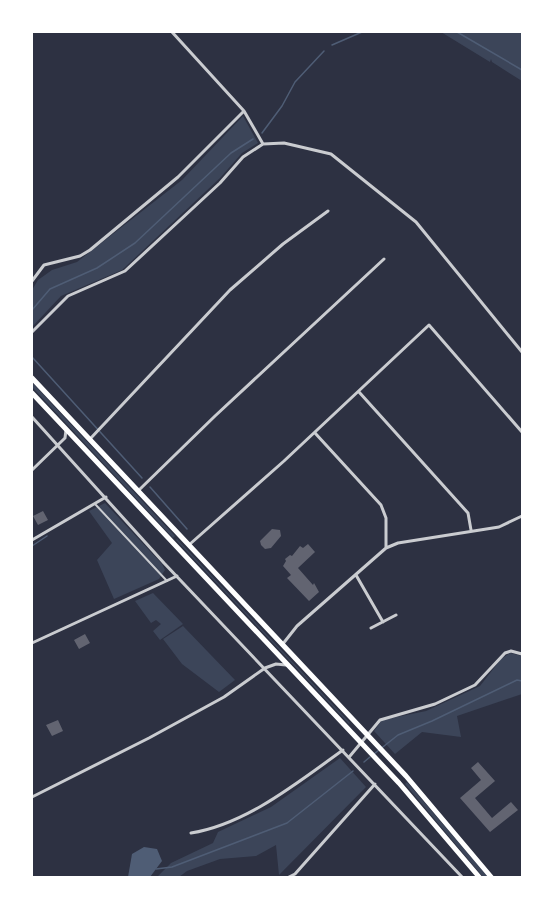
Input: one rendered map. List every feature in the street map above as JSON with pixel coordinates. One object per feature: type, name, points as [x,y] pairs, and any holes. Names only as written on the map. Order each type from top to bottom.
[{"type":"highway","points":[[32,378],[406,776],[492,878]]},
{"type":"highway","points":[[32,393],[399,783],[480,878]]},
{"type":"street","points":[[172,32],[244,111],[263,144]]},
{"type":"street","points":[[32,281],[44,265],[80,256],[90,250],[178,177],[244,111]]},
{"type":"street","points":[[32,332],[68,296],[125,271],[220,183],[243,157],[263,144],[284,143],[331,154],[416,222],[522,352]]},
{"type":"street","points":[[90,439],[230,290],[283,244],[328,212]]},
{"type":"street","points":[[138,491],[384,259]]},
{"type":"street","points":[[189,545],[315,433],[429,326],[522,432]]},
{"type":"street","points":[[359,392],[468,513],[471,531]]},
{"type":"street","points":[[32,417],[60,443],[177,576],[463,878]]},
{"type":"street","points":[[32,470],[66,436],[66,428]]},
{"type":"street","points":[[315,433],[381,505],[386,518],[386,548]]},
{"type":"street","points":[[60,443],[70,439],[78,441]]},
{"type":"street","points":[[32,540],[106,497]]},
{"type":"street","points":[[94,504],[167,581]]},
{"type":"street","points":[[282,645],[297,626],[386,548],[398,543],[499,527],[522,516]]},
{"type":"street","points":[[356,575],[383,622]]},
{"type":"street","points":[[32,643],[177,576]]},
{"type":"street","points":[[371,628],[396,615]]},
{"type":"street","points":[[274,650],[277,656],[276,664]]},
{"type":"street","points":[[350,757],[380,720],[449,698],[479,682],[505,653],[511,651],[522,654]]},
{"type":"street","points":[[32,797],[224,697],[265,668],[276,664],[288,665]]},
{"type":"street","points":[[191,833],[204,831],[266,805],[343,750]]},
{"type":"street","points":[[287,878],[295,874],[375,784]]},
{"type":"shaded area","points":[[441,32],[522,32],[522,81],[492,62],[491,59],[490,62]]},
{"type":"shaded area","points":[[243,116],[258,143],[242,153],[220,178],[122,270],[61,296],[32,327],[32,290],[38,280],[52,270],[77,262],[182,180]]},
{"type":"shaded area","points":[[32,382],[175,536],[173,538],[32,387]]},
{"type":"shaded area","points":[[105,503],[165,570],[159,579],[114,599],[97,560],[112,543],[89,511]]},
{"type":"shaded area","points":[[176,540],[350,723],[349,724]]},
{"type":"shaded area","points":[[153,593],[183,624],[160,640],[153,631],[161,624],[156,620],[151,623],[135,601]]},
{"type":"shaded area","points":[[183,626],[235,680],[219,692],[182,664],[163,639]]},
{"type":"shaded area","points":[[510,653],[522,656],[522,694],[457,716],[461,737],[422,732],[395,754],[374,731],[382,720],[426,711],[480,686],[501,659]]},
{"type":"shaded area","points":[[340,758],[366,787],[279,875],[276,845],[256,856],[220,859],[187,871],[179,877],[157,877],[171,863],[213,843],[218,832],[271,807]]},
{"type":"shaded area","points":[[407,782],[488,877],[483,877],[405,784]]},
{"type":"shaded area","points":[[144,847],[157,849],[162,861],[150,877],[128,877],[132,854]]},
{"type":"building","points":[[43,511],[48,520],[38,525],[33,516]]},
{"type":"building","points":[[272,529],[280,530],[281,536],[271,548],[265,549],[260,541]]},
{"type":"building","points":[[308,544],[315,552],[298,568],[313,585],[314,583],[319,592],[309,601],[287,578],[291,575],[283,566],[285,559],[292,556],[300,546],[303,548]]},
{"type":"building","points":[[85,634],[90,643],[79,649],[74,640]]},
{"type":"building","points":[[58,720],[63,731],[52,736],[46,725]]},
{"type":"building","points":[[478,762],[495,781],[475,798],[492,818],[511,802],[518,810],[490,832],[460,798],[481,780],[471,768]]},
{"type":"waterway","points":[[332,45],[362,32]]},
{"type":"waterway","points":[[457,32],[522,70]]},
{"type":"waterway","points":[[262,133],[282,106],[295,82],[324,51]]},
{"type":"waterway","points":[[32,310],[50,289],[97,268],[135,243],[231,153],[253,139]]},
{"type":"waterway","points":[[32,357],[142,478]]},
{"type":"waterway","points":[[150,487],[187,529]]},
{"type":"waterway","points":[[32,546],[47,536]]},
{"type":"waterway","points":[[374,754],[398,735],[517,680],[522,681]]},
{"type":"waterway","points":[[364,762],[370,757]]},
{"type":"waterway","points":[[156,869],[172,867],[287,823],[353,771]]}]
